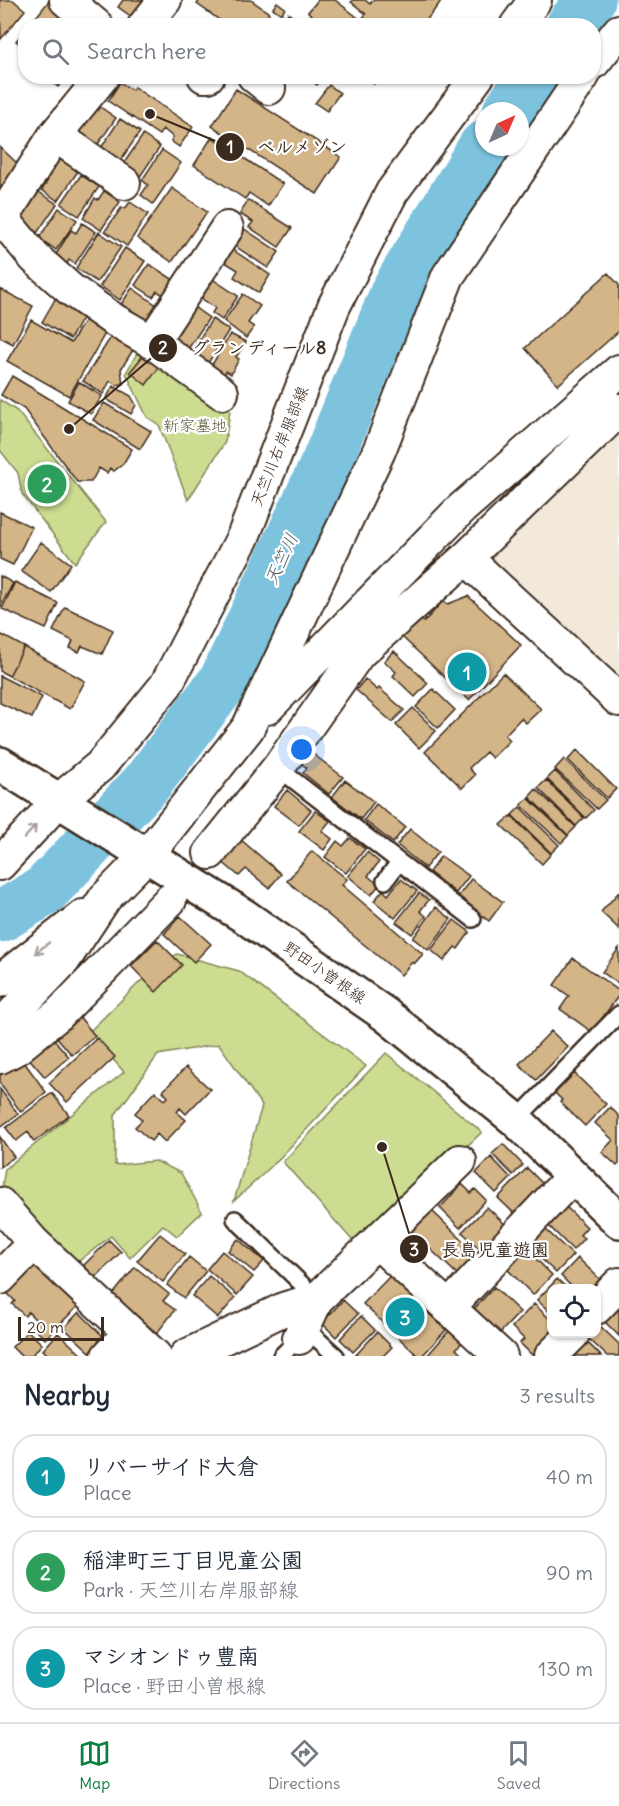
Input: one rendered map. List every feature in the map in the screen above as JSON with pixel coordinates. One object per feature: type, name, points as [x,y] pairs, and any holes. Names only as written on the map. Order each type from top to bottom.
[{"type":"street","points":[[66,0],[88,18]]},
{"type":"street","points":[[150,18],[165,0]]},
{"type":"street","points":[[522,18],[535,0]]},
{"type":"street","points":[[601,53],[619,31]]},
{"type":"street","points":[[96,84],[55,135],[1,220],[35,258],[70,289],[114,320],[152,342],[222,393]]},
{"type":"street","name":"天竺川右岸服部線","points":[[0,864],[67,805],[166,685],[243,537],[334,306],[392,192],[472,84]]},
{"type":"street","points":[[248,728],[379,451],[448,276],[578,84]]},
{"type":"street","points":[[55,135],[124,183]]},
{"type":"street","points":[[152,342],[226,228]]},
{"type":"street","points":[[0,1027],[64,960],[105,898],[141,850],[248,728],[461,509],[619,371]]},
{"type":"street","points":[[210,853],[278,768],[359,653],[466,558],[619,410]]},
{"type":"street","points":[[466,558],[619,700]]},
{"type":"street","name":"野田小曽根線","points":[[0,764],[244,916],[387,1015],[516,1120],[619,1221]]},
{"type":"street","points":[[0,981],[105,898]]},
{"type":"street","points":[[0,1057],[17,1048],[59,1014],[170,900]]},
{"type":"street","points":[[186,1356],[286,1308],[300,1330],[377,1242],[460,1161]]},
{"type":"street","points":[[448,1308],[573,1176]]},
{"type":"street","points":[[0,1204],[34,1243],[155,1356]]},
{"type":"street","points":[[377,1242],[501,1356]]},
{"type":"street","points":[[0,1278],[34,1243]]},
{"type":"street","points":[[601,1304],[619,1284]]},
{"type":"street","points":[[108,1356],[129,1333]]},
{"type":"street","points":[[552,1356],[569,1338]]},
{"type":"lane","points":[[278,768],[473,919]]},
{"type":"lane","points":[[385,881],[399,862]]},
{"type":"lane","points":[[516,1120],[619,1014]]},
{"type":"lane","points":[[235,1219],[300,1330],[336,1356]]},
{"type":"shaded area","points":[[619,431],[619,676],[490,556]]},
{"type":"green space","name":"新家墓地","points":[[141,346],[230,411],[225,442],[188,500],[159,425],[147,417],[126,373]]},
{"type":"green space","points":[[0,400],[17,411],[106,522],[75,563],[22,494],[18,473],[0,450]]},
{"type":"green space","points":[[177,954],[239,971],[366,1066],[276,1162],[234,1201],[262,1106],[219,1044],[158,1055],[115,1115],[115,1165],[156,1161],[181,1173],[202,1212],[177,1236],[163,1225],[130,1258],[111,1236],[74,1265],[2,1187],[5,1169],[124,1072],[89,1032],[153,969]]},
{"type":"green space","points":[[386,1053],[482,1132],[359,1248],[283,1162]]},
{"type":"building","points":[[0,0],[13,0],[25,10],[1,39]]},
{"type":"building","points":[[123,0],[155,0],[142,18],[133,18],[118,7]]},
{"type":"building","points":[[200,0],[251,0],[269,13],[266,18],[217,18],[197,4]]},
{"type":"building","points":[[318,0],[335,0],[358,18],[316,18],[308,12]]},
{"type":"building","points":[[365,0],[370,4],[373,0],[442,0],[428,18],[363,18],[366,14],[351,2]]},
{"type":"building","points":[[48,2],[67,18],[35,18]]},
{"type":"building","points":[[277,2],[285,8],[281,14],[273,8]]},
{"type":"building","points":[[288,13],[295,18],[285,18]]},
{"type":"building","points":[[73,84],[83,84],[79,89]]},
{"type":"building","points":[[119,84],[132,90],[134,87],[193,127],[179,147],[171,141],[173,137],[163,129],[159,135],[108,101]]},
{"type":"building","points":[[329,85],[340,93],[327,111],[315,103]]},
{"type":"building","points":[[236,89],[341,157],[317,194],[212,126]]},
{"type":"building","points":[[96,104],[116,118],[96,147],[76,133]]},
{"type":"building","points":[[120,119],[140,132],[120,161],[101,148]]},
{"type":"building","points":[[143,135],[160,147],[139,178],[122,166]]},
{"type":"building","points":[[212,137],[283,184],[268,206],[249,193],[245,199],[194,165]]},
{"type":"building","points":[[0,147],[21,167],[0,191]]},
{"type":"building","points":[[162,150],[181,163],[153,204],[141,195],[148,185],[142,180]]},
{"type":"building","points":[[56,157],[78,171],[58,201],[42,190],[48,180],[43,177]]},
{"type":"building","points":[[81,175],[99,187],[79,216],[61,204]]},
{"type":"building","points":[[172,188],[207,212],[172,262],[137,238]]},
{"type":"building","points":[[36,190],[57,204],[37,233],[16,219]]},
{"type":"building","points":[[104,191],[120,202],[101,230],[83,218],[95,198],[98,200]]},
{"type":"building","points":[[248,200],[292,228],[279,247],[249,227],[253,222],[240,214]]},
{"type":"building","points":[[130,202],[148,214],[127,246],[105,231],[122,207],[125,209]]},
{"type":"building","points":[[59,208],[77,220],[56,250],[39,238]]},
{"type":"building","points":[[82,223],[96,232],[75,264],[69,260],[67,264],[55,256],[71,230],[76,233]]},
{"type":"building","points":[[243,228],[279,252],[268,268],[232,244]]},
{"type":"building","points":[[99,232],[121,247],[97,282],[76,268]]},
{"type":"building","points":[[125,248],[145,261],[120,300],[100,286]]},
{"type":"building","points":[[233,250],[270,275],[259,293],[234,277],[238,270],[225,262]]},
{"type":"building","points":[[149,264],[180,284],[170,299],[157,291],[153,297],[135,285]]},
{"type":"building","points":[[608,273],[619,285],[619,331],[558,385],[525,348]]},
{"type":"building","points":[[211,278],[238,296],[222,320],[212,313],[215,308],[198,296]]},
{"type":"building","points":[[132,288],[158,306],[147,322],[118,309]]},
{"type":"building","points":[[0,289],[33,306],[13,344],[0,337]]},
{"type":"building","points":[[243,294],[260,306],[248,323],[254,327],[246,338],[224,321]]},
{"type":"building","points":[[57,296],[85,313],[70,339],[42,322]]},
{"type":"building","points":[[191,305],[209,318],[188,349],[170,336]]},
{"type":"building","points":[[86,318],[107,330],[69,396],[7,361],[31,320],[71,343]]},
{"type":"building","points":[[212,319],[229,330],[208,363],[201,358],[199,362],[189,355]]},
{"type":"building","points":[[230,334],[246,342],[236,357],[239,359],[231,374],[226,371],[222,378],[209,370]]},
{"type":"building","points":[[111,337],[133,350],[121,369],[123,384],[116,385],[110,381],[103,394],[83,381]]},
{"type":"building","points":[[145,353],[161,365],[146,385],[130,372]]},
{"type":"building","points":[[12,376],[132,449],[123,464],[114,471],[110,468],[107,473],[99,468],[91,482],[77,482],[24,409],[1,395]]},
{"type":"building","points":[[79,382],[102,396],[91,414],[68,401]]},
{"type":"building","points":[[113,386],[131,396],[136,405],[131,414],[106,399]]},
{"type":"building","points":[[104,403],[151,431],[140,449],[93,420]]},
{"type":"building","points":[[0,512],[32,527],[13,565],[0,559]]},
{"type":"building","points":[[41,542],[71,564],[51,592],[21,571]]},
{"type":"building","points":[[0,576],[13,583],[0,608]]},
{"type":"building","points":[[15,582],[58,603],[46,629],[2,609]]},
{"type":"building","points":[[468,596],[521,645],[469,700],[402,637],[419,618],[424,622],[443,601],[448,604]]},
{"type":"building","points":[[65,607],[113,630],[102,654],[82,646],[79,652],[70,648],[73,641],[53,631]]},
{"type":"building","points":[[0,634],[24,647],[9,676],[0,671]]},
{"type":"building","points":[[24,647],[85,681],[70,709],[9,676]]},
{"type":"building","points":[[394,651],[428,683],[415,697],[393,676],[396,672],[384,661]]},
{"type":"building","points":[[503,673],[541,709],[526,723],[521,718],[505,735],[510,740],[492,758],[486,752],[469,768],[475,775],[462,788],[425,752]]},
{"type":"building","points":[[0,676],[42,697],[32,718],[0,703]]},
{"type":"building","points":[[365,679],[404,710],[392,722],[356,690]]},
{"type":"building","points":[[433,689],[455,710],[438,728],[416,707]]},
{"type":"building","points":[[413,708],[436,731],[419,748],[396,725]]},
{"type":"building","points":[[308,750],[343,777],[329,794],[303,773],[307,768],[299,762]]},
{"type":"building","points":[[577,750],[616,789],[607,798],[568,760]]},
{"type":"building","points":[[564,759],[606,800],[597,809],[555,769]]},
{"type":"building","points":[[555,771],[594,810],[586,818],[547,779]]},
{"type":"building","points":[[345,780],[374,802],[361,819],[332,797]]},
{"type":"building","points":[[546,780],[584,818],[576,826],[538,788]]},
{"type":"building","points":[[536,789],[576,827],[568,835],[529,797]]},
{"type":"building","points":[[287,790],[311,810],[299,825],[274,806]]},
{"type":"building","points":[[528,798],[568,836],[561,843],[521,805]]},
{"type":"building","points":[[376,804],[405,827],[393,843],[364,820]]},
{"type":"building","points":[[520,807],[559,845],[551,853],[512,815]]},
{"type":"building","points":[[315,811],[330,821],[322,831],[332,839],[324,850],[299,831]]},
{"type":"building","points":[[511,816],[551,854],[542,864],[501,825]]},
{"type":"building","points":[[410,829],[438,852],[425,868],[397,845]]},
{"type":"building","points":[[350,838],[365,849],[346,873],[325,857],[337,841],[343,846]]},
{"type":"building","points":[[240,839],[281,874],[269,888],[246,869],[239,876],[221,861]]},
{"type":"building","points":[[312,851],[347,879],[342,885],[423,954],[414,964],[412,962],[401,975],[287,881]]},
{"type":"building","points":[[367,852],[379,862],[368,876],[379,885],[371,895],[348,876]]},
{"type":"building","points":[[441,856],[469,876],[456,893],[429,872]]},
{"type":"building","points":[[401,879],[417,891],[395,918],[374,901],[383,890],[388,895]]},
{"type":"building","points":[[471,879],[503,902],[489,921],[457,898]]},
{"type":"building","points":[[619,892],[619,929],[601,912]]},
{"type":"building","points":[[419,893],[429,900],[420,911],[426,916],[412,934],[396,922]]},
{"type":"building","points":[[436,907],[451,919],[428,950],[413,938]]},
{"type":"building","points":[[180,916],[211,944],[194,962],[164,934]]},
{"type":"building","points":[[454,920],[470,932],[458,949],[455,947],[444,961],[431,950]]},
{"type":"building","points":[[157,940],[182,965],[156,992],[131,966]]},
{"type":"building","points":[[619,948],[619,984],[602,972]]},
{"type":"building","points":[[573,958],[619,991],[619,995],[592,1032],[560,1009],[569,996],[554,985]]},
{"type":"building","points":[[78,1015],[95,1036],[72,1055],[55,1035]]},
{"type":"building","points":[[551,1031],[568,1047],[536,1080],[519,1064]]},
{"type":"building","points":[[51,1036],[69,1057],[45,1077],[27,1056]]},
{"type":"building","points":[[97,1038],[115,1057],[67,1102],[49,1083]]},
{"type":"building","points":[[21,1058],[46,1092],[21,1112],[0,1084],[0,1074]]},
{"type":"building","points":[[186,1067],[210,1089],[186,1114],[180,1108],[177,1112],[186,1120],[165,1142],[157,1134],[151,1141],[135,1127],[142,1120],[135,1113],[155,1091],[165,1100],[168,1097],[163,1091]]},
{"type":"building","points":[[574,1073],[606,1104],[585,1126],[560,1102],[562,1100],[555,1093]]},
{"type":"building","points":[[0,1089],[18,1114],[0,1127]]},
{"type":"building","points":[[52,1093],[69,1115],[34,1142],[28,1132],[16,1141],[6,1128]]},
{"type":"building","points":[[610,1107],[619,1116],[619,1164],[617,1166],[602,1152],[613,1140],[595,1123]]},
{"type":"building","points":[[0,1137],[14,1157],[0,1167]]},
{"type":"building","points":[[503,1144],[523,1165],[513,1175],[492,1154]]},
{"type":"building","points":[[491,1157],[511,1178],[496,1193],[476,1173]]},
{"type":"building","points":[[527,1168],[549,1190],[520,1219],[498,1198]]},
{"type":"building","points":[[462,1184],[471,1193],[475,1189],[486,1200],[460,1228],[440,1208]]},
{"type":"building","points":[[564,1205],[587,1227],[580,1235],[584,1238],[573,1250],[546,1223]]},
{"type":"building","points":[[487,1207],[511,1230],[486,1255],[462,1232]]},
{"type":"building","points":[[431,1210],[479,1256],[460,1277],[411,1231]]},
{"type":"building","points":[[543,1227],[573,1255],[556,1273],[526,1244]]},
{"type":"building","points":[[160,1234],[185,1254],[163,1282],[137,1261]]},
{"type":"building","points":[[238,1239],[264,1261],[254,1272],[228,1251]]},
{"type":"building","points":[[109,1240],[121,1252],[95,1278],[83,1266]]},
{"type":"building","points":[[523,1246],[552,1275],[533,1295],[504,1266]]},
{"type":"building","points":[[222,1251],[253,1277],[237,1295],[207,1269]]},
{"type":"building","points":[[189,1257],[206,1271],[184,1298],[167,1285]]},
{"type":"building","points":[[578,1258],[607,1286],[569,1284],[561,1276]]},
{"type":"building","points":[[32,1261],[78,1306],[45,1339],[32,1326],[37,1321],[28,1312],[25,1316],[12,1304],[15,1301],[4,1290]]},
{"type":"building","points":[[135,1267],[169,1294],[163,1301],[175,1310],[157,1333],[111,1297]]},
{"type":"building","points":[[209,1276],[235,1298],[218,1318],[192,1296]]},
{"type":"building","points":[[390,1276],[446,1330],[422,1356],[418,1356],[363,1304]]},
{"type":"building","points":[[557,1279],[563,1284],[552,1284]]},
{"type":"building","points":[[494,1287],[520,1312],[499,1334],[473,1310]]},
{"type":"building","points":[[547,1290],[547,1309],[537,1300]]},
{"type":"building","points":[[343,1300],[358,1314],[336,1337],[322,1323]]},
{"type":"building","points":[[534,1304],[547,1316],[547,1338],[549,1338],[536,1356],[533,1356],[520,1343],[524,1339],[512,1327]]},
{"type":"building","points":[[619,1304],[619,1336],[603,1320]]},
{"type":"building","points":[[79,1312],[104,1337],[90,1352],[64,1328]]},
{"type":"building","points":[[361,1316],[375,1330],[353,1352],[340,1339]]},
{"type":"building","points":[[453,1326],[466,1338],[456,1349],[463,1356],[427,1356]]},
{"type":"building","points":[[601,1327],[619,1344],[619,1356],[607,1356],[589,1339],[601,1338]]},
{"type":"building","points":[[28,1331],[42,1344],[31,1356],[21,1356],[12,1347]]},
{"type":"building","points":[[377,1332],[392,1347],[383,1356],[355,1356]]},
{"type":"building","points":[[58,1333],[83,1356],[49,1356],[43,1350]]},
{"type":"building","points":[[586,1341],[601,1356],[575,1356],[573,1354]]},
{"type":"waterway","name":"天竺川","points":[[577,18],[590,0]]},
{"type":"waterway","name":"天竺川","points":[[514,102],[527,84]]},
{"type":"waterway","name":"天竺川","points":[[0,917],[44,891],[146,784],[224,681],[327,461],[396,291],[478,156]]},
{"type":"place","name":"ベルメゾン","points":[[150,114]]},
{"type":"place","name":"グランディール8","points":[[69,429]]},
{"type":"place","name":"稲津町三丁目児童公園","points":[[47,484]]},
{"type":"place","name":"リバーサイド大倉","points":[[467,672]]},
{"type":"place","name":"長島児童遊園","points":[[382,1147]]},
{"type":"place","name":"マシオンドゥ豊南","points":[[405,1317]]}]
